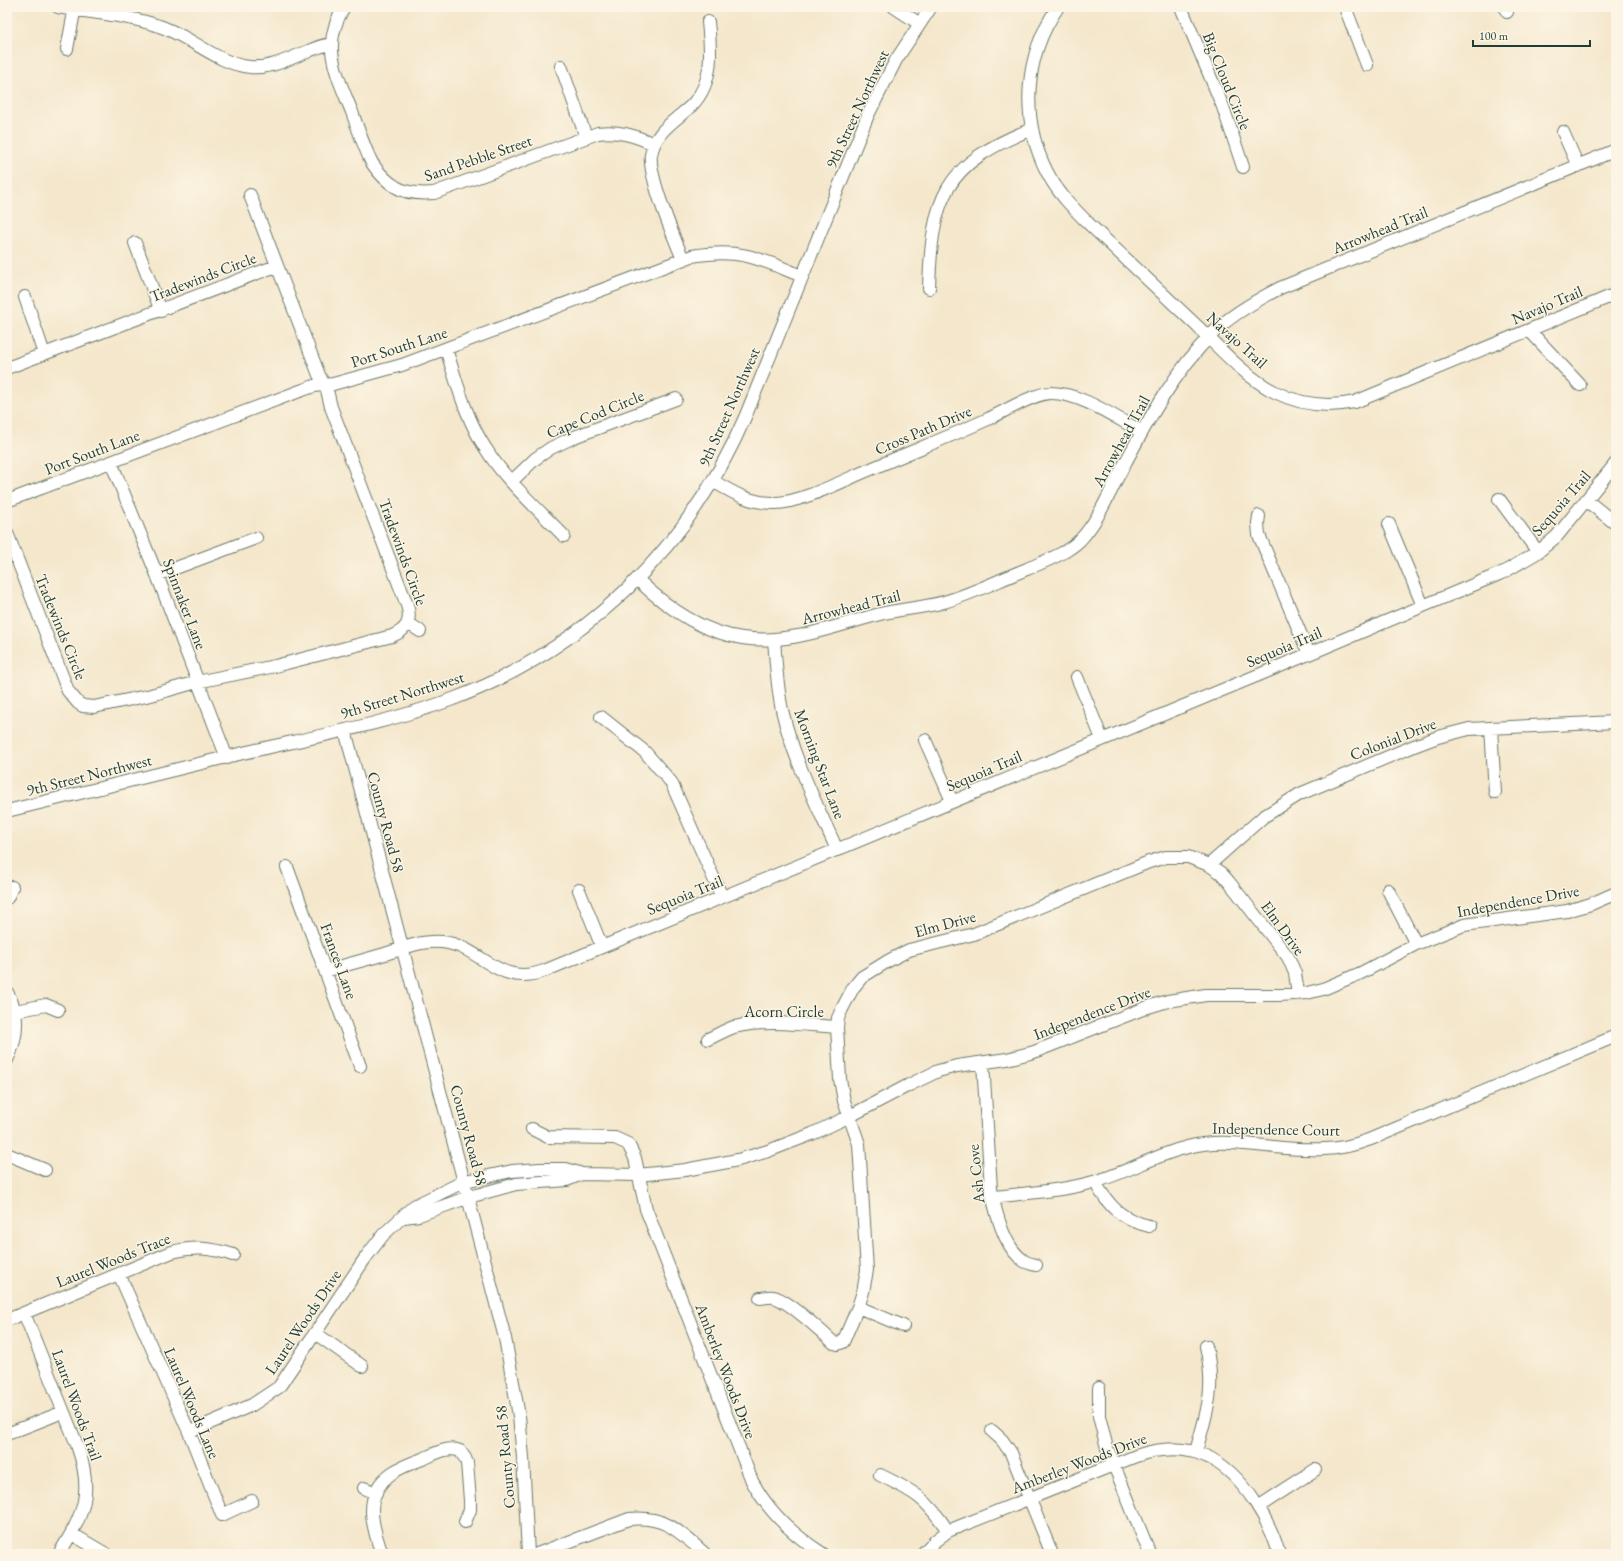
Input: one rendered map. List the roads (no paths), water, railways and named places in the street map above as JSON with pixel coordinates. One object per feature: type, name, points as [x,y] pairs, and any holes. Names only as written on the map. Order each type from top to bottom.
[{"type":"street","points":[[58,7],[75,8],[160,26],[187,38],[227,61],[251,67],[272,65],[322,46],[332,45]]},
{"type":"street","name":"Sand Pebble Street","points":[[344,7],[335,27],[332,45],[336,71],[368,154],[379,173],[387,181],[402,190],[417,193],[434,193],[586,137],[606,132],[631,135],[654,144]]},
{"type":"street","points":[[894,7],[920,24]]},
{"type":"street","name":"9th Street Northwest","points":[[7,811],[345,730],[426,708],[468,693],[536,659],[572,635],[607,607],[637,579],[675,537],[713,481],[737,435],[868,115],[889,73],[931,7]]},
{"type":"street","name":"Navajo Trail","points":[[1058,7],[1046,27],[1035,57],[1029,98],[1032,129],[1047,172],[1070,204],[1208,338],[1257,381],[1274,392],[1304,403],[1324,405],[1348,403],[1365,398],[1616,294]]},
{"type":"street","name":"Big Cloud Circle","points":[[1181,7],[1223,107],[1243,167]]},
{"type":"street","points":[[1345,7],[1367,65]]},
{"type":"street","points":[[67,49],[75,8]]},
{"type":"street","points":[[683,259],[652,170],[651,155],[654,144],[661,132],[696,100],[708,77],[710,51],[708,22]]},
{"type":"street","points":[[561,66],[586,137]]},
{"type":"street","points":[[929,288],[932,236],[937,211],[945,192],[954,178],[983,152],[1008,138],[1032,129]]},
{"type":"street","points":[[1563,132],[1578,166]]},
{"type":"street","name":"Arrowhead Trail","points":[[637,579],[669,606],[694,622],[727,635],[749,639],[774,640],[811,634],[884,614],[943,602],[1061,553],[1079,541],[1089,530],[1142,432],[1186,362],[1220,326],[1280,288],[1616,150]]},
{"type":"street","points":[[250,195],[276,266]]},
{"type":"street","points":[[136,243],[161,310]]},
{"type":"street","name":"Port South Lane","points":[[7,501],[314,386],[366,376],[402,365],[692,256],[715,253],[745,255],[766,261],[802,276]]},
{"type":"street","name":"Tradewinds Circle","points":[[7,368],[276,266],[324,385],[407,605],[409,615],[408,623],[403,631],[392,636],[275,666],[197,682],[151,695],[94,707],[83,706],[71,696],[64,681],[7,533]]},
{"type":"street","points":[[25,297],[44,354]]},
{"type":"street","points":[[1529,330],[1580,385]]},
{"type":"street","points":[[446,349],[465,405],[480,440],[492,458],[512,481],[564,536]]},
{"type":"street","name":"Cross Path Drive","points":[[713,481],[736,495],[751,501],[775,503],[791,501],[828,487],[979,423],[1034,397],[1049,393],[1073,396],[1142,432]]},
{"type":"street","name":"Cape Cod Circle","points":[[512,481],[535,459],[551,448],[574,437],[676,399]]},
{"type":"street","name":"Spinnaker Lane","points":[[112,462],[227,758]]},
{"type":"street","name":"Sequoia Trail","points":[[326,971],[403,948],[432,942],[448,943],[462,948],[504,972],[523,976],[544,971],[1504,572],[1538,552],[1557,536],[1616,463]]},
{"type":"street","points":[[1499,499],[1538,552]]},
{"type":"street","points":[[1586,500],[1616,524]]},
{"type":"street","points":[[1259,516],[1259,535],[1309,654]]},
{"type":"street","points":[[1389,524],[1423,606]]},
{"type":"street","points":[[157,576],[256,538]]},
{"type":"street","points":[[408,623],[420,631]]},
{"type":"street","name":"Morning Star Lane","points":[[774,640],[779,691],[788,730],[800,764],[836,850]]},
{"type":"street","points":[[1077,677],[1102,739]]},
{"type":"street","points":[[600,717],[644,752],[671,782],[722,897]]},
{"type":"street","name":"Colonial Drive","points":[[1209,865],[1263,817],[1300,794],[1438,737],[1461,731],[1491,728],[1616,722]]},
{"type":"street","points":[[1491,728],[1495,792]]},
{"type":"street","name":"County Road 58","points":[[345,730],[501,1318],[512,1376],[523,1457],[528,1554]]},
{"type":"street","points":[[925,740],[952,801]]},
{"type":"street","name":"Elm Drive","points":[[760,1298],[772,1296],[779,1299],[791,1307],[834,1343],[838,1344],[843,1342],[858,1307],[865,1280],[867,1263],[859,1144],[841,1087],[837,1027],[842,1009],[852,988],[858,981],[888,961],[909,950],[974,934],[1156,860],[1181,856],[1193,858],[1209,865],[1229,882],[1288,957],[1295,973],[1298,994]]},
{"type":"street","name":"Frances Lane","points":[[287,867],[360,1066]]},
{"type":"street","points":[[578,890],[602,947]]},
{"type":"street","points":[[1388,890],[1416,944]]},
{"type":"street","name":"Independence Drive","points":[[465,1181],[512,1171],[540,1169],[566,1169],[582,1174],[638,1175],[684,1170],[738,1160],[794,1141],[850,1116],[938,1071],[957,1066],[983,1063],[1034,1052],[1148,1007],[1168,1001],[1191,997],[1224,994],[1298,994],[1323,989],[1361,973],[1416,944],[1464,926],[1567,911],[1590,904],[1616,893]]},
{"type":"street","points":[[7,992],[15,1011],[15,1039],[7,1060]]},
{"type":"street","points":[[15,1011],[46,1005],[58,1010]]},
{"type":"street","name":"Acorn Circle","points":[[708,1039],[728,1029],[746,1025],[776,1024],[837,1027]]},
{"type":"street","name":"Independence Court","points":[[992,1197],[1058,1189],[1095,1182],[1170,1152],[1200,1144],[1246,1143],[1322,1150],[1349,1146],[1371,1139],[1616,1036]]},
{"type":"street","name":"Ash Cove","points":[[983,1063],[992,1197],[998,1219],[1011,1246],[1018,1256],[1025,1262],[1036,1265]]},
{"type":"street","name":"Amberley Woods Drive","points":[[532,1129],[548,1137],[615,1138],[628,1144],[635,1158],[646,1209],[752,1481],[758,1493],[779,1520],[799,1538],[824,1554]]},
{"type":"street","points":[[7,1154],[45,1170]]},
{"type":"street","name":"Independence Drive","points":[[469,1197],[516,1184],[567,1180],[582,1174]]},
{"type":"street","name":"Laurel Woods Drive","points":[[189,1432],[252,1406],[271,1393],[283,1381],[370,1251],[383,1235],[414,1206],[465,1181]]},
{"type":"street","points":[[1095,1182],[1105,1199],[1121,1215],[1136,1223],[1149,1226]]},
{"type":"street","points":[[404,1216],[419,1215],[469,1197]]},
{"type":"street","name":"Laurel Woods Trace","points":[[7,1320],[178,1250],[206,1248],[233,1255]]},
{"type":"street","name":"Laurel Woods Lane","points":[[119,1274],[189,1432],[222,1514],[252,1501]]},
{"type":"street","points":[[858,1307],[903,1326]]},
{"type":"street","name":"Laurel Woods Trail","points":[[24,1313],[82,1460],[85,1475],[85,1496],[83,1507],[72,1534],[59,1554]]},
{"type":"street","points":[[315,1334],[362,1366]]},
{"type":"street","points":[[1196,1452],[1208,1404],[1210,1388],[1210,1372],[1206,1346]]},
{"type":"street","points":[[1099,1388],[1099,1416],[1101,1426],[1114,1465],[1150,1554]]},
{"type":"street","points":[[7,1434],[63,1412]]},
{"type":"street","points":[[992,1430],[1011,1453],[1052,1554]]},
{"type":"street","points":[[382,1554],[373,1526],[371,1507],[376,1493],[384,1479],[401,1468],[442,1451],[451,1449],[457,1450],[463,1453],[467,1463],[470,1506],[465,1522]]},
{"type":"street","name":"Amberley Woods Drive","points":[[922,1554],[948,1531],[1145,1453],[1160,1450],[1179,1449],[1196,1452],[1210,1458],[1228,1469],[1236,1477],[1258,1507],[1272,1530],[1278,1554]]},
{"type":"street","points":[[1258,1507],[1315,1470]]},
{"type":"street","points":[[880,1476],[909,1489],[921,1497],[933,1510],[948,1531]]},
{"type":"street","points":[[364,1488],[376,1493]]},
{"type":"street","points":[[537,1554],[629,1519],[640,1518],[662,1521],[678,1530],[705,1554]]},
{"type":"street","points":[[72,1534],[106,1554]]}]
